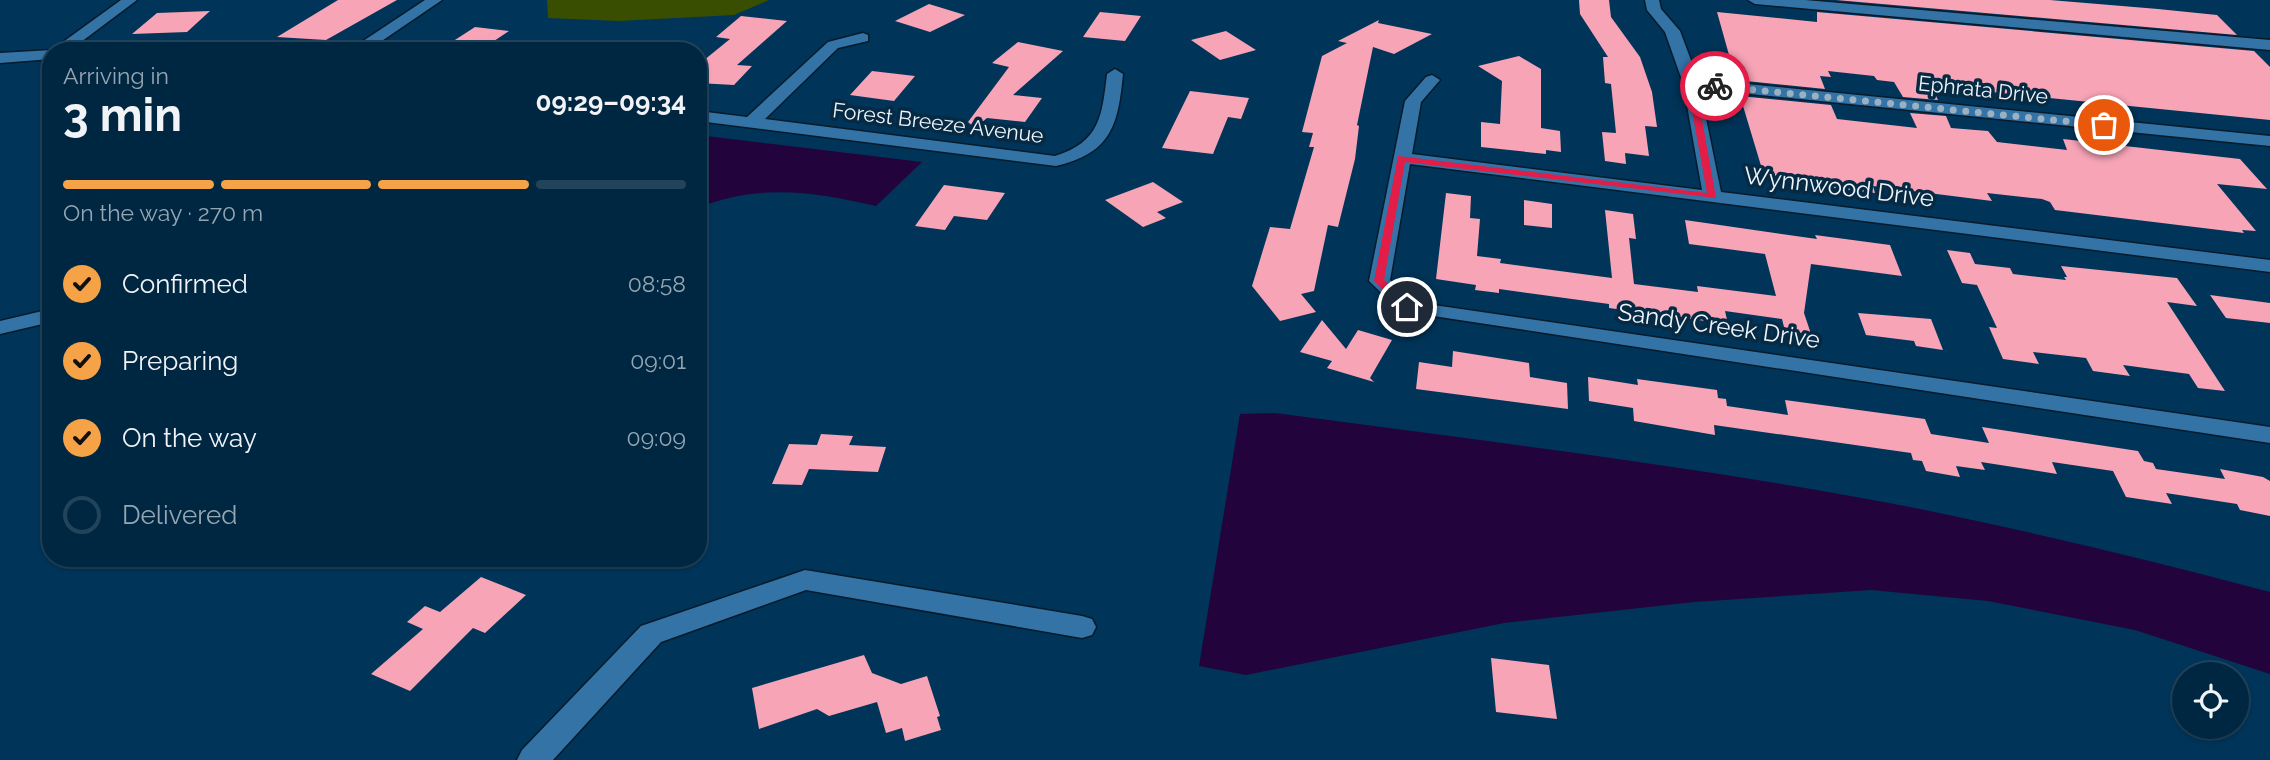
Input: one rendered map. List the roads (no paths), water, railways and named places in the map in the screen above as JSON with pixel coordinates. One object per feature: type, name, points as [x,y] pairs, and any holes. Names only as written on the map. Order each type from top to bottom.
[{"type":"street","points":[[72,42],[130,0]]},
{"type":"street","points":[[370,42],[435,0]]},
{"type":"street","points":[[1652,0],[1654,10],[1672,31],[1691,83],[1712,196]]},
{"type":"street","points":[[1755,0],[2270,45]]},
{"type":"street","points":[[752,122],[833,46],[863,38]]},
{"type":"street","points":[[0,58],[42,55]]},
{"type":"street","name":"Forest Breeze Avenue","points":[[707,117],[1056,161],[1080,155],[1110,123],[1115,74]]},
{"type":"street","name":"Sandy Creek Drive","points":[[1432,80],[1413,101],[1379,281],[1407,307],[2270,435]]},
{"type":"street","name":"Ephrata Drive","points":[[1691,83],[2270,141]]},
{"type":"street","name":"Wynnwood Drive","points":[[1401,158],[2270,266]]},
{"type":"street","points":[[0,328],[42,317]]},
{"type":"street","points":[[533,760],[651,634],[805,580],[1082,627]]}]
